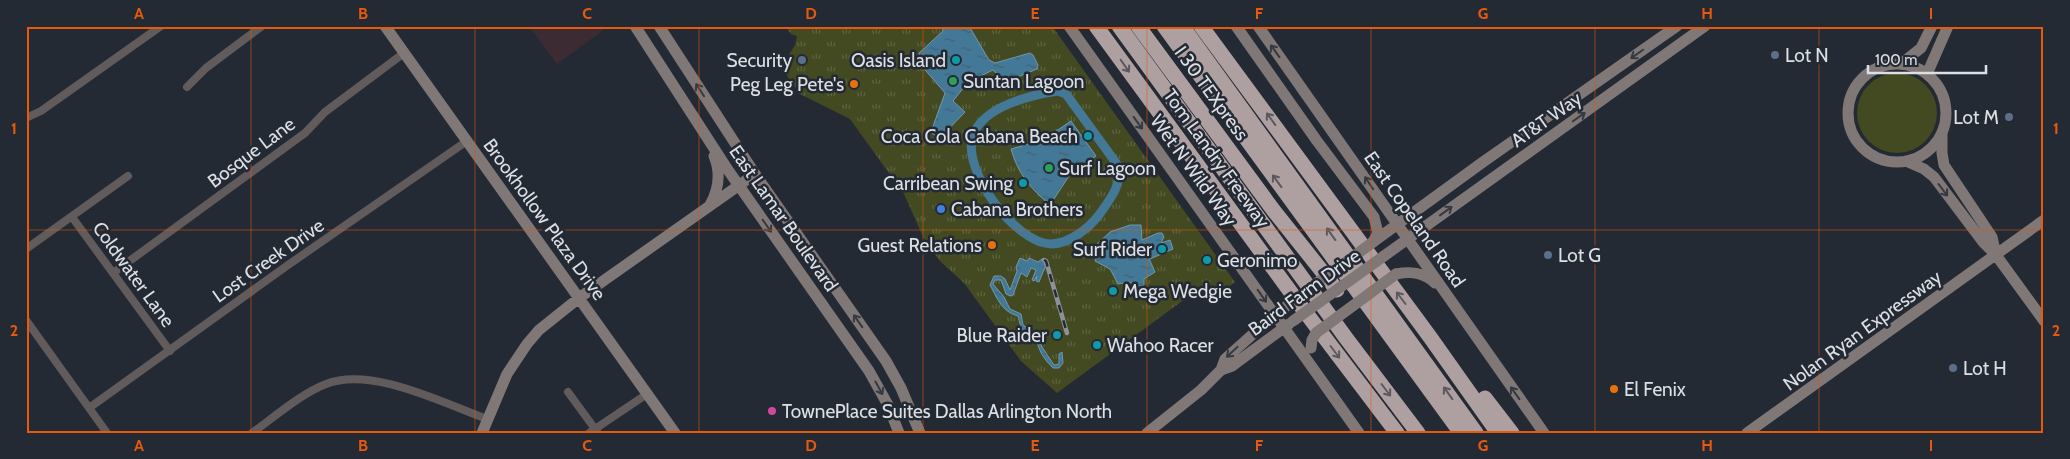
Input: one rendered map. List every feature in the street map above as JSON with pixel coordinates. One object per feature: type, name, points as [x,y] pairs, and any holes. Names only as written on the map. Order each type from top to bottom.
[{"type":"highway","name":"Tom Landry Freeway","points":[[1096,26],[1396,433]]},
{"type":"highway","points":[[1119,26],[1346,338],[1418,433]]},
{"type":"highway","name":"I 30 TEXpress","points":[[1138,26],[1257,182]]},
{"type":"highway","points":[[1151,26],[1257,182],[1342,286]]},
{"type":"highway","points":[[1164,26],[1461,433]]},
{"type":"highway","points":[[1182,26],[1476,433]]},
{"type":"highway","points":[[1201,26],[1430,337],[1498,433]]},
{"type":"highway","points":[[1430,337],[1471,382],[1512,433]]},
{"type":"main road","name":"Brookhollow Plaza Drive","points":[[385,26],[675,433]]},
{"type":"main road","name":"East Lamar Boulevard","points":[[635,26],[739,186],[869,372],[888,405],[900,433]]},
{"type":"main road","name":"East Lamar Boulevard","points":[[659,26],[754,174],[886,361],[901,388],[920,433]]},
{"type":"main road","name":"Wet N Wild Way","points":[[1069,26],[1289,324],[1323,383],[1359,433]]},
{"type":"main road","name":"East Copeland Road","points":[[1236,26],[1374,217],[1378,233],[1373,242]]},
{"type":"main road","name":"East Copeland Road","points":[[1258,26],[1544,433]]},
{"type":"main road","name":"AT&T Way","points":[[1396,224],[1676,26]]},
{"type":"main road","name":"AT&T Way","points":[[1407,240],[1705,26]]},
{"type":"main road","points":[[1900,64],[1921,48],[1932,26]]},
{"type":"main road","points":[[1927,74],[1948,26]]},
{"type":"main road","points":[[1942,132],[1928,151],[1914,159],[1889,161],[1873,156],[1866,151],[1851,130],[1848,114],[1850,98],[1862,78],[1880,66],[1900,64],[1915,67],[1927,74],[1938,86],[1944,100],[1946,116],[1942,132],[1944,164],[1992,237],[1996,255]]},
{"type":"main road","points":[[1303,120],[1317,110]]},
{"type":"main road","points":[[707,138],[718,166],[715,196],[709,206]]},
{"type":"main road","points":[[1906,161],[1924,169],[1934,177],[1983,242],[1996,255],[2044,321]]},
{"type":"main road","points":[[482,433],[507,374],[539,330],[579,298],[754,174]]},
{"type":"main road","name":"Nolan Ryan Expressway","points":[[1747,433],[2044,220]]},
{"type":"main road","name":"Baird Farm Drive","points":[[1221,370],[1225,359],[1279,311],[1396,224]]},
{"type":"main road","name":"Baird Farm Drive","points":[[1148,432],[1201,390],[1221,370],[1232,366],[1407,240]]},
{"type":"main road","points":[[1323,383],[1313,361],[1311,348],[1312,340],[1316,333],[1396,274],[1408,272],[1421,274],[1444,291]]},
{"type":"main road","points":[[869,372],[886,361]]},
{"type":"street","points":[[26,118],[41,111],[161,26]]},
{"type":"street","points":[[187,87],[206,68],[262,26]]},
{"type":"street","name":"Bosque Lane","points":[[113,273],[305,133],[330,108],[404,53]]},
{"type":"street","name":"Lost Creek Drive","points":[[89,408],[288,265],[467,141]]},
{"type":"street","points":[[26,249],[128,176]]},
{"type":"street","name":"Coldwater Lane","points":[[72,217],[170,351]]},
{"type":"street","points":[[26,320],[107,433]]},
{"type":"street","points":[[252,433],[313,390],[333,381],[348,379],[386,383],[487,420]]},
{"type":"street","points":[[568,392],[594,431],[647,394]]},
{"type":"shaded area","points":[[529,26],[609,26],[557,64]]},
{"type":"green space","points":[[789,26],[1052,26],[1235,282],[1218,295],[1208,282],[1057,393],[1021,361],[964,283],[940,261],[924,239],[904,194],[850,119],[800,94],[782,66],[795,45],[797,36],[791,34],[788,30]]},
{"type":"green space","points":[[1889,73],[1905,73],[1926,84],[1937,105],[1937,121],[1926,142],[1905,153],[1889,153],[1875,147],[1863,135],[1857,121],[1857,105],[1863,91],[1875,79]]},
{"type":"water","name":"Suntan Lagoon","points":[[941,26],[969,26],[989,60],[995,63],[1030,53],[1038,65],[1037,69],[1003,83],[993,70],[968,82],[953,101],[965,112],[942,136],[937,137],[932,133],[932,129],[945,93],[920,64],[919,53],[943,31]]},
{"type":"water","name":"Surf Lagoon","points":[[1071,121],[1096,156],[1069,176],[1050,205],[1037,193],[1021,173],[1011,149],[1043,140]]},
{"type":"water","points":[[1130,225],[1141,225],[1142,240],[1162,233],[1164,237],[1161,243],[1170,240],[1173,249],[1150,259],[1147,254],[1155,272],[1144,279],[1144,285],[1142,286],[1130,282],[1118,284],[1110,269],[1095,261],[1097,256],[1095,246],[1110,232]]},
{"type":"water","points":[[1020,258],[1027,261],[1029,258],[1038,262],[1042,259],[1044,260],[1045,267],[1039,282],[1036,281],[1037,276],[1034,281],[1032,280],[1036,270],[1031,268],[1027,277],[1021,273],[1011,296],[1006,294],[1001,280],[995,280],[993,284],[1004,297],[1010,309],[1021,314],[1023,325],[1038,335],[1042,347],[1054,365],[1059,364],[1059,354],[1062,352],[1063,363],[1059,368],[1053,368],[1047,361],[1040,351],[1036,338],[1025,332],[1021,327],[1018,316],[1004,308],[990,285],[994,276],[1001,276],[1005,279],[1010,290]]},
{"type":"waterway","points":[[1058,91],[1066,94],[1119,167],[1119,174],[1114,192],[1095,220],[1071,238],[1051,244],[1037,240],[1022,231],[1007,218],[983,185],[975,167],[971,150],[973,135],[987,116],[1022,99],[1058,91]]},
{"type":"railway","points":[[1044,260],[1046,261],[1067,333]]},
{"type":"place","name":"Lot N","points":[[1775,55]]},
{"type":"place","name":"Security","points":[[802,60]]},
{"type":"place","name":"Oasis Island","points":[[956,60]]},
{"type":"place","name":"Suntan Lagoon","points":[[953,81]]},
{"type":"place","name":"Peg Leg Pete's","points":[[854,84]]},
{"type":"place","name":"Lot M","points":[[2009,117]]},
{"type":"place","name":"Coca Cola Cabana Beach","points":[[1088,136]]},
{"type":"place","name":"Surf Lagoon","points":[[1049,168]]},
{"type":"place","name":"Carribean Swing","points":[[1023,183]]},
{"type":"place","name":"Cabana Brothers","points":[[941,209]]},
{"type":"place","name":"Guest Relations","points":[[992,245]]},
{"type":"place","name":"Surf Rider","points":[[1162,249]]},
{"type":"place","name":"Lot G","points":[[1548,255]]},
{"type":"place","name":"Geronimo","points":[[1207,260]]},
{"type":"place","name":"Mega Wedgie","points":[[1113,291]]},
{"type":"place","name":"Blue Raider","points":[[1057,335]]},
{"type":"place","name":"Wahoo Racer","points":[[1097,345]]},
{"type":"place","name":"Lot H","points":[[1953,368]]},
{"type":"place","name":"El Fenix","points":[[1614,389]]},
{"type":"place","name":"TownePlace Suites Dallas Arlington North","points":[[772,411]]}]
